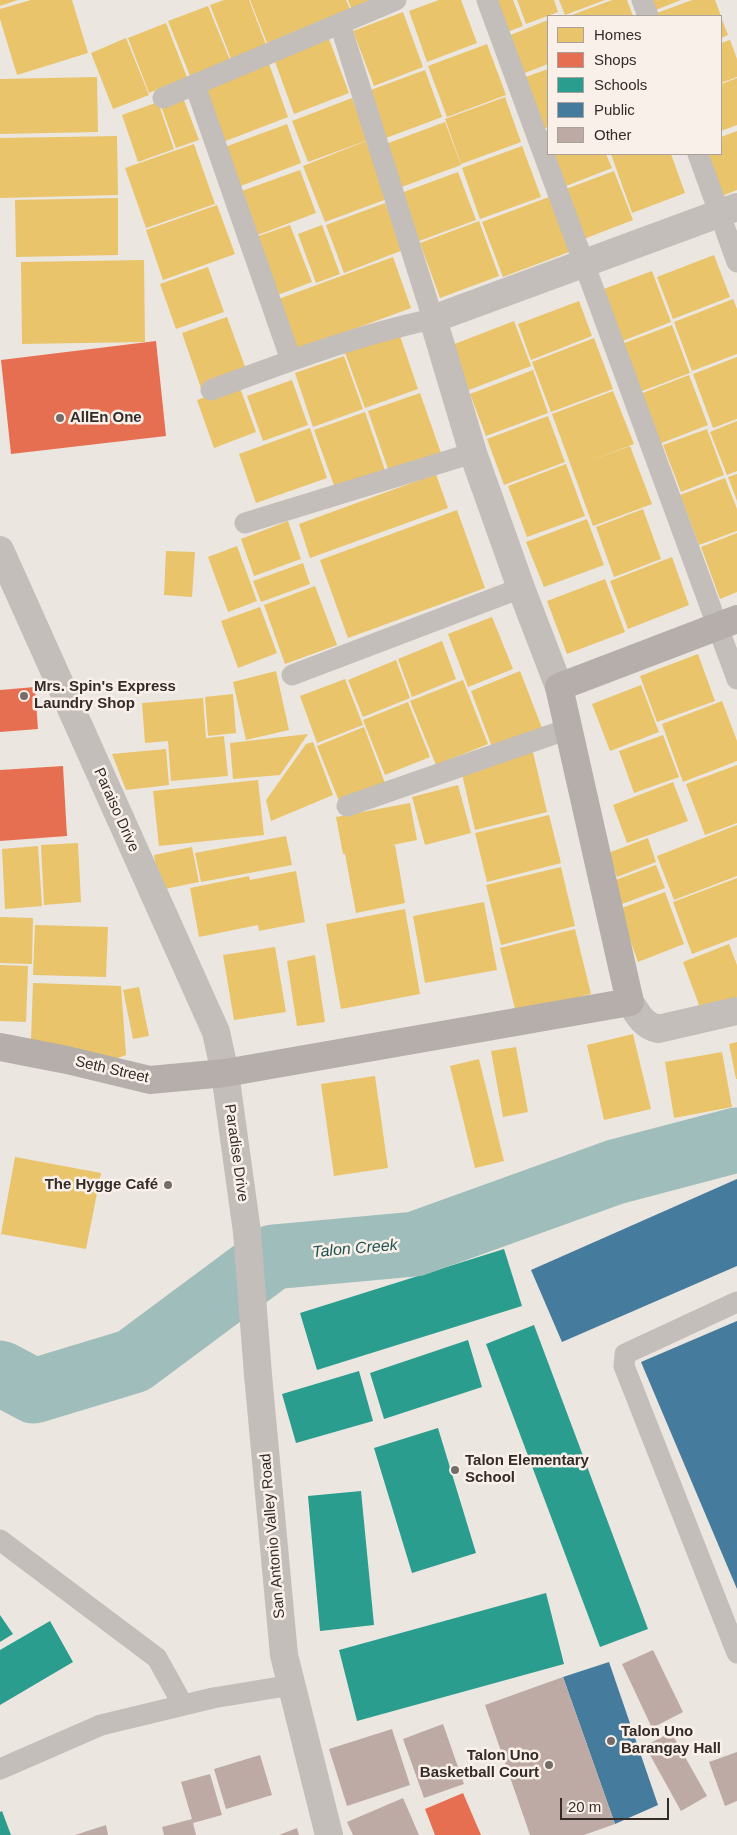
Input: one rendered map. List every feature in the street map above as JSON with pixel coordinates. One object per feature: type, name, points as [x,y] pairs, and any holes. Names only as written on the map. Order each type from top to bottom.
[{"type":"street","points":[[728,210],[433,319],[473,453],[521,588],[559,687],[630,1002],[648,1026],[658,1029],[737,1012]]},
{"type":"street","name":"Paraiso Drive","points":[[0,550],[216,1032],[225,1074]]},
{"type":"street","points":[[559,687],[727,622]]},
{"type":"street","name":"Seth Street","points":[[0,1047],[67,1060],[150,1080],[225,1074],[630,1002]]},
{"type":"street","name":"Paradise Drive","points":[[225,1074],[247,1232]]},
{"type":"street","name":"San Antonio Valley Road","points":[[247,1232],[258,1375],[284,1655],[329,1835]]},
{"type":"lane","points":[[163,98],[396,0]]},
{"type":"lane","points":[[487,0],[583,263],[727,622],[737,679]]},
{"type":"lane","points":[[642,0],[648,15]]},
{"type":"lane","points":[[211,390],[291,360],[409,324],[433,319],[340,24]]},
{"type":"lane","points":[[195,85],[291,360]]},
{"type":"lane","points":[[699,155],[728,210],[737,262]]},
{"type":"lane","points":[[245,522],[473,453]]},
{"type":"lane","points":[[292,675],[521,588]]},
{"type":"lane","points":[[347,806],[568,729]]},
{"type":"lane","points":[[737,1302],[625,1354],[624,1366],[737,1653]]},
{"type":"lane","points":[[0,1540],[157,1658],[183,1705]]},
{"type":"lane","points":[[0,1769],[101,1725],[213,1698],[292,1685]]},
{"type":"building: Homes","points":[[0,0],[18,0],[0,6]]},
{"type":"building: Homes","points":[[31,0],[72,0],[88,53],[17,75],[0,19],[0,9]]},
{"type":"building: Homes","points":[[224,0],[249,0],[268,50],[233,64],[210,5]]},
{"type":"building: Homes","points":[[250,0],[346,0],[350,9],[267,43]]},
{"type":"building: Homes","points":[[348,0],[379,0],[352,11]]},
{"type":"building: Homes","points":[[439,0],[461,0],[477,43],[427,62],[409,11]]},
{"type":"building: Homes","points":[[489,0],[513,0],[523,26],[502,34]]},
{"type":"building: Homes","points":[[517,0],[554,0],[558,12],[526,24]]},
{"type":"building: Homes","points":[[559,0],[605,0],[565,15]]},
{"type":"building: Homes","points":[[612,0],[627,0],[633,15],[572,15]]},
{"type":"building: Homes","points":[[644,0],[681,0],[648,13]]},
{"type":"building: Homes","points":[[692,0],[715,0],[721,15],[658,15],[657,13]]},
{"type":"building: Homes","points":[[208,6],[232,65],[192,81],[168,21]]},
{"type":"building: Homes","points":[[403,12],[423,67],[374,86],[353,31]]},
{"type":"building: Homes","points":[[547,20],[547,64],[517,76],[503,38]]},
{"type":"building: Homes","points":[[722,20],[728,35],[722,38]]},
{"type":"building: Homes","points":[[166,23],[187,77],[149,93],[128,38]]},
{"type":"building: Homes","points":[[126,38],[149,95],[113,109],[91,53]]},
{"type":"building: Homes","points":[[329,39],[349,93],[294,114],[274,59]]},
{"type":"building: Homes","points":[[730,40],[737,59],[737,77],[722,83],[722,43]]},
{"type":"building: Homes","points":[[487,44],[506,95],[447,117],[428,66]]},
{"type":"building: Homes","points":[[268,61],[288,117],[223,142],[202,86]]},
{"type":"building: Homes","points":[[547,69],[547,127],[539,131],[520,79]]},
{"type":"building: Homes","points":[[425,70],[442,117],[386,138],[368,91]]},
{"type":"building: Homes","points":[[97,77],[98,132],[0,134],[0,79]]},
{"type":"building: Homes","points":[[737,78],[737,125],[722,131],[722,84]]},
{"type":"building: Homes","points":[[182,95],[199,140],[176,148],[160,103]]},
{"type":"building: Homes","points":[[505,97],[521,142],[461,164],[445,119]]},
{"type":"building: Homes","points":[[352,98],[368,140],[308,162],[292,121]]},
{"type":"building: Homes","points":[[158,102],[174,149],[138,162],[122,115]]},
{"type":"building: Homes","points":[[445,122],[461,165],[399,188],[383,145]]},
{"type":"building: Homes","points":[[287,124],[301,163],[238,187],[222,148]]},
{"type":"building: Homes","points":[[547,130],[547,151],[540,133]]},
{"type":"building: Homes","points":[[737,131],[737,190],[717,198],[700,155],[722,155],[722,137]]},
{"type":"building: Homes","points":[[117,136],[118,195],[0,198],[0,138]]},
{"type":"building: Homes","points":[[366,141],[387,199],[325,222],[303,166]]},
{"type":"building: Homes","points":[[194,144],[215,204],[146,228],[125,168]]},
{"type":"building: Homes","points":[[522,146],[541,197],[480,219],[462,168]]},
{"type":"building: Homes","points":[[548,155],[606,155],[612,168],[561,188]]},
{"type":"building: Homes","points":[[611,155],[671,155],[685,193],[632,213]]},
{"type":"building: Homes","points":[[300,170],[316,213],[255,236],[239,192]]},
{"type":"building: Homes","points":[[614,171],[633,220],[576,242],[558,192]]},
{"type":"building: Homes","points":[[458,172],[476,220],[419,241],[401,193]]},
{"type":"building: Homes","points":[[549,197],[569,252],[503,277],[482,222]]},
{"type":"building: Homes","points":[[118,198],[118,255],[16,257],[15,200]]},
{"type":"building: Homes","points":[[385,203],[403,250],[344,273],[326,225]]},
{"type":"building: Homes","points":[[217,205],[235,254],[163,280],[146,230]]},
{"type":"building: Homes","points":[[479,221],[499,276],[440,298],[420,243]]},
{"type":"building: Homes","points":[[290,225],[312,282],[275,296],[253,238]]},
{"type":"building: Homes","points":[[322,225],[340,274],[316,283],[298,234]]},
{"type":"building: Homes","points":[[714,255],[730,297],[673,319],[657,277]]},
{"type":"building: Homes","points":[[393,257],[411,308],[292,352],[273,301]]},
{"type":"building: Homes","points":[[144,260],[145,342],[22,344],[21,262]]},
{"type":"building: Homes","points":[[208,267],[224,312],[176,329],[160,284]]},
{"type":"building: Homes","points":[[652,271],[671,322],[620,342],[601,290]]},
{"type":"building: Homes","points":[[733,299],[737,309],[737,354],[692,371],[674,322]]},
{"type":"building: Homes","points":[[579,301],[592,336],[531,360],[518,324]]},
{"type":"building: Homes","points":[[227,317],[247,372],[201,388],[182,333]]},
{"type":"building: Homes","points":[[514,321],[531,366],[469,390],[452,345]]},
{"type":"building: Homes","points":[[672,325],[690,373],[637,393],[619,345]]},
{"type":"building: Homes","points":[[398,330],[418,389],[365,408],[344,350]]},
{"type":"building: Homes","points":[[594,338],[613,389],[551,412],[532,362]]},
{"type":"building: Homes","points":[[344,356],[363,409],[313,427],[295,373]]},
{"type":"building: Homes","points":[[737,357],[737,419],[713,428],[693,374]]},
{"type":"building: Homes","points":[[533,370],[548,413],[486,436],[470,394]]},
{"type":"building: Homes","points":[[689,375],[708,425],[659,444],[640,394]]},
{"type":"building: Homes","points":[[292,380],[308,425],[263,441],[247,396]]},
{"type":"building: Homes","points":[[239,385],[256,432],[214,448],[197,400]]},
{"type":"building: Homes","points":[[613,391],[634,444],[584,463],[630,446],[652,504],[593,526],[552,414]]},
{"type":"building: Homes","points":[[420,393],[442,456],[390,475],[368,411]]},
{"type":"building: Homes","points":[[365,412],[386,473],[336,491],[314,430]]},
{"type":"building: Homes","points":[[548,416],[565,462],[504,485],[487,439]]},
{"type":"building: Homes","points":[[737,421],[737,471],[727,475],[710,432]]},
{"type":"building: Homes","points":[[310,428],[327,478],[256,503],[239,454]]},
{"type":"building: Homes","points":[[707,429],[724,475],[681,492],[663,445]]},
{"type":"building: Homes","points":[[566,464],[585,516],[527,537],[508,486]]},
{"type":"building: Homes","points":[[436,474],[448,508],[310,558],[299,524]]},
{"type":"building: Homes","points":[[737,474],[737,501],[728,477]]},
{"type":"building: Homes","points":[[725,478],[737,509],[737,531],[699,545],[680,495]]},
{"type":"building: Homes","points":[[643,509],[661,559],[614,577],[596,527]]},
{"type":"building: Homes","points":[[457,510],[485,588],[348,638],[320,560]]},
{"type":"building: Homes","points":[[587,519],[604,565],[544,587],[526,542]]},
{"type":"building: Homes","points":[[288,521],[301,559],[254,576],[241,539]]},
{"type":"building: Homes","points":[[737,533],[737,592],[720,599],[701,547]]},
{"type":"building: Homes","points":[[237,546],[257,601],[228,612],[208,557]]},
{"type":"building: Homes","points":[[166,551],[195,552],[192,597],[164,595]]},
{"type":"building: Homes","points":[[672,557],[689,605],[628,629],[610,581]]},
{"type":"building: Homes","points":[[303,563],[310,584],[261,602],[253,581]]},
{"type":"building: Homes","points":[[605,579],[625,632],[567,654],[547,601]]},
{"type":"building: Homes","points":[[315,586],[337,645],[285,664],[264,605]]},
{"type":"building: Homes","points":[[260,607],[277,653],[238,668],[221,621]]},
{"type":"building: Homes","points":[[492,617],[513,669],[468,687],[448,634]]},
{"type":"building: Homes","points":[[442,641],[456,679],[412,697],[398,659]]},
{"type":"building: Homes","points":[[698,654],[715,701],[657,722],[640,676]]},
{"type":"building: Homes","points":[[396,660],[410,698],[363,717],[348,680]]},
{"type":"building: Homes","points":[[276,671],[289,730],[246,740],[233,682]]},
{"type":"building: Homes","points":[[520,671],[542,728],[492,747],[471,691]]},
{"type":"building: Homes","points":[[345,679],[363,725],[317,743],[300,696]]},
{"type":"building: Homes","points":[[463,680],[488,744],[436,765],[410,701]]},
{"type":"building: Homes","points":[[641,685],[659,732],[610,751],[592,704]]},
{"type":"building: Homes","points":[[233,694],[236,733],[208,736],[205,697]]},
{"type":"building: Homes","points":[[203,698],[206,738],[224,736],[228,776],[171,781],[168,741],[145,743],[142,703]]},
{"type":"building: Homes","points":[[722,701],[737,741],[737,761],[683,782],[662,724]]},
{"type":"building: Homes","points":[[408,702],[430,757],[385,775],[363,720]]},
{"type":"building: Homes","points":[[364,727],[385,783],[339,801],[317,746]]},
{"type":"building: Homes","points":[[308,734],[280,775],[233,779],[230,743]]},
{"type":"building: Homes","points":[[663,735],[679,777],[634,793],[619,751]]},
{"type":"building: Homes","points":[[313,742],[333,795],[271,821],[266,800],[306,744]]},
{"type":"building: Homes","points":[[166,749],[169,785],[126,790],[112,754]]},
{"type":"building: Homes","points":[[533,752],[547,812],[475,830],[461,770]]},
{"type":"building: Homes","points":[[737,765],[737,823],[705,835],[686,784]]},
{"type":"building: Homes","points":[[258,780],[264,835],[159,846],[153,791]]},
{"type":"building: Homes","points":[[673,782],[688,821],[627,843],[613,805]]},
{"type":"building: Homes","points":[[458,785],[471,833],[425,845],[412,797]]},
{"type":"building: Homes","points":[[410,803],[417,840],[388,846],[395,845],[405,903],[356,913],[336,817]]},
{"type":"building: Homes","points":[[549,815],[561,863],[487,882],[475,833]]},
{"type":"building: Homes","points":[[737,825],[737,876],[674,900],[657,856]]},
{"type":"building: Homes","points":[[286,836],[292,865],[201,882],[195,853]]},
{"type":"building: Homes","points":[[648,838],[656,862],[617,877],[608,853]]},
{"type":"building: Homes","points":[[78,843],[81,902],[44,905],[41,845]]},
{"type":"building: Homes","points":[[38,846],[42,906],[5,909],[2,849]]},
{"type":"building: Homes","points":[[192,847],[199,882],[160,890],[154,855]]},
{"type":"building: Homes","points":[[656,865],[665,888],[622,904],[613,881]]},
{"type":"building: Homes","points":[[561,867],[575,926],[501,945],[486,885]]},
{"type":"building: Homes","points":[[296,871],[305,922],[259,931],[258,925],[199,937],[190,888],[249,876],[250,880]]},
{"type":"building: Homes","points":[[737,878],[737,937],[692,954],[673,902]]},
{"type":"building: Homes","points":[[665,892],[684,944],[638,962],[619,909]]},
{"type":"building: Homes","points":[[484,902],[497,970],[425,983],[413,916]]},
{"type":"building: Homes","points":[[405,909],[420,994],[341,1009],[326,924]]},
{"type":"building: Homes","points":[[0,917],[33,918],[32,964],[0,963]]},
{"type":"building: Homes","points":[[35,925],[108,927],[106,977],[33,975]]},
{"type":"building: Homes","points":[[575,929],[591,994],[516,1013],[500,948]]},
{"type":"building: Homes","points":[[729,944],[737,965],[737,1000],[702,1013],[683,962]]},
{"type":"building: Homes","points":[[275,947],[286,1012],[234,1020],[223,955]]},
{"type":"building: Homes","points":[[315,955],[325,1022],[297,1026],[287,961]]},
{"type":"building: Homes","points":[[0,965],[28,966],[26,1022],[0,1021]]},
{"type":"building: Homes","points":[[33,983],[121,986],[126,1055],[115,1059],[31,1041]]},
{"type":"building: Homes","points":[[139,987],[149,1036],[133,1039],[123,990]]},
{"type":"building: Homes","points":[[633,1034],[651,1109],[604,1120],[587,1045]]},
{"type":"building: Homes","points":[[737,1042],[737,1079],[736,1079],[729,1044]]},
{"type":"building: Homes","points":[[516,1047],[528,1112],[503,1117],[491,1051]]},
{"type":"building: Homes","points":[[722,1052],[732,1107],[674,1118],[665,1062]]},
{"type":"building: Homes","points":[[479,1059],[504,1161],[475,1168],[450,1066]]},
{"type":"building: Homes","points":[[375,1076],[388,1168],[334,1176],[321,1084]]},
{"type":"building: Homes","points":[[15,1157],[101,1173],[86,1249],[1,1234]]},
{"type":"building: Shops","points":[[156,341],[166,436],[11,454],[1,360]]},
{"type":"building: Shops","points":[[35,687],[38,729],[0,732],[0,690]]},
{"type":"building: Shops","points":[[63,766],[67,836],[0,841],[0,770]]},
{"type":"building: Shops","points":[[463,1793],[481,1835],[435,1835],[425,1809]]},
{"type":"building: Schools","points":[[504,1249],[522,1306],[317,1370],[300,1313]]},
{"type":"building: Schools","points":[[534,1325],[648,1629],[600,1647],[486,1344]]},
{"type":"building: Schools","points":[[468,1340],[482,1387],[384,1419],[370,1373]]},
{"type":"building: Schools","points":[[359,1371],[373,1421],[296,1443],[282,1394]]},
{"type":"building: Schools","points":[[438,1428],[476,1553],[412,1573],[374,1448]]},
{"type":"building: Schools","points":[[361,1491],[374,1625],[320,1631],[308,1496]]},
{"type":"building: Schools","points":[[546,1593],[564,1664],[357,1721],[339,1650]]},
{"type":"building: Schools","points":[[0,1615],[13,1634],[0,1642]]},
{"type":"building: Schools","points":[[50,1621],[73,1662],[0,1705],[0,1650]]},
{"type":"building: Schools","points":[[2,1811],[11,1835],[0,1835],[0,1812]]},
{"type":"building: Public","points":[[737,1179],[737,1266],[562,1342],[531,1270]]},
{"type":"building: Public","points":[[737,1321],[737,1589],[641,1362]]},
{"type":"building: Public","name":"Talon Uno Barangay Hall","points":[[609,1662],[658,1805],[615,1824],[563,1677]]},
{"type":"building: Other","points":[[653,1650],[683,1712],[652,1728],[622,1664]]},
{"type":"building: Other","name":"Talon Uno Basketball Court","points":[[563,1677],[615,1824],[584,1835],[530,1835],[485,1705]]},
{"type":"building: Other","points":[[443,1724],[464,1784],[424,1798],[403,1739]]},
{"type":"building: Other","points":[[392,1729],[410,1785],[347,1806],[329,1749]]},
{"type":"building: Other","points":[[671,1732],[707,1796],[681,1811],[645,1746]]},
{"type":"building: Other","points":[[737,1752],[737,1801],[725,1806],[709,1762]]},
{"type":"building: Other","points":[[260,1755],[272,1795],[226,1809],[214,1769]]},
{"type":"building: Other","points":[[210,1774],[222,1815],[193,1823],[196,1835],[164,1835],[162,1827],[192,1819],[181,1782]]},
{"type":"building: Other","points":[[403,1798],[419,1835],[353,1835],[347,1822]]},
{"type":"building: Other","points":[[106,1825],[108,1835],[75,1835]]},
{"type":"building: Other","points":[[297,1828],[299,1835],[279,1835]]},
{"type":"waterway","name":"Talon Creek","points":[[0,1373],[34,1391],[133,1361],[273,1257],[415,1244],[615,1172],[737,1140]]},
{"type":"place","name":"AllEn One","points":[[60,418]]},
{"type":"place","name":"Mrs. Spin's Express Laundry Shop","points":[[24,696]]},
{"type":"place","name":"The Hygge Café","points":[[168,1185]]},
{"type":"place","name":"Talon Elementary School","points":[[455,1470]]},
{"type":"place","name":"Talon Uno Barangay Hall","points":[[611,1741]]},
{"type":"place","name":"Talon Uno Basketball Court","points":[[549,1765]]}]
